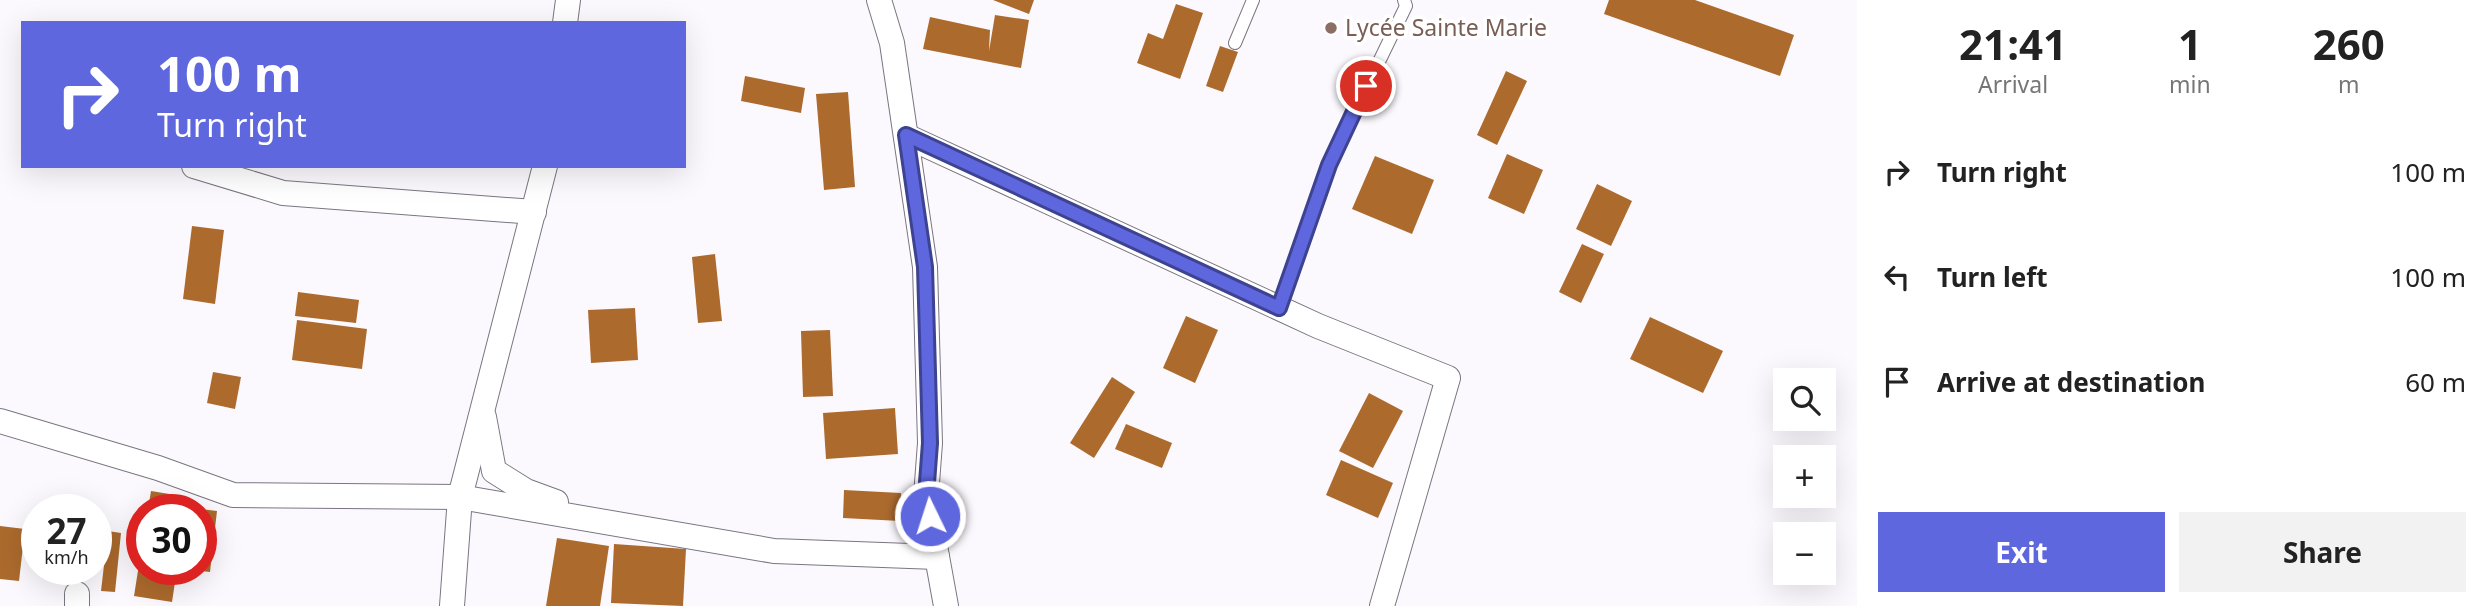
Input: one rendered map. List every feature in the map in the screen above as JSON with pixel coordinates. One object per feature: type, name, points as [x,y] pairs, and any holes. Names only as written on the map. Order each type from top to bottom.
[{"type":"street","points":[[565,21],[568,0]]},
{"type":"street","points":[[879,0],[892,43],[925,267],[930,443],[926,496],[946,606]]},
{"type":"street","points":[[906,135],[1279,308],[1448,378],[1382,606]]},
{"type":"street","points":[[201,168],[283,193],[534,212]]},
{"type":"street","points":[[452,606],[460,497],[545,168]]},
{"type":"street","points":[[482,410],[494,471],[526,491],[620,524]]},
{"type":"street","points":[[0,421],[158,468],[233,495],[460,497],[774,551],[937,558]]},
{"type":"lane","points":[[1235,43],[1253,0]]},
{"type":"lane","points":[[1279,308],[1329,165],[1405,6],[1404,0]]},
{"type":"building","points":[[993,0],[1034,0],[1029,14]]},
{"type":"building","points":[[1609,0],[1695,0],[1794,35],[1780,76],[1604,14]]},
{"type":"building","points":[[1176,4],[1203,13],[1180,79],[1137,63],[1148,33],[1163,39]]},
{"type":"building","points":[[995,15],[1029,20],[1021,68],[923,49],[930,17],[990,30],[989,51]]},
{"type":"building","points":[[1220,46],[1238,52],[1223,92],[1206,86]]},
{"type":"building","points":[[1506,71],[1527,81],[1497,145],[1477,135]]},
{"type":"building","points":[[745,76],[805,88],[801,113],[741,101]]},
{"type":"building","points":[[848,92],[855,187],[824,190],[816,94]]},
{"type":"building","points":[[1507,154],[1543,170],[1524,214],[1488,198]]},
{"type":"building","points":[[1375,156],[1434,180],[1412,234],[1352,209]]},
{"type":"building","points":[[1597,184],[1632,201],[1611,246],[1576,229]]},
{"type":"building","points":[[192,226],[224,230],[215,304],[183,299]]},
{"type":"building","points":[[1582,244],[1604,254],[1581,303],[1559,292]]},
{"type":"building","points":[[715,254],[722,321],[698,323],[692,257]]},
{"type":"building","points":[[298,292],[359,300],[356,323],[295,316]]},
{"type":"building","points":[[635,308],[638,360],[591,363],[588,310]]},
{"type":"building","points":[[1186,316],[1218,330],[1195,383],[1163,368]]},
{"type":"building","points":[[1650,317],[1723,351],[1703,393],[1630,359]]},
{"type":"building","points":[[297,320],[367,329],[362,369],[292,360]]},
{"type":"building","points":[[830,330],[833,396],[803,397],[801,331]]},
{"type":"building","points":[[213,372],[241,377],[235,409],[207,403]]},
{"type":"building","points":[[1112,377],[1135,392],[1094,458],[1070,443]]},
{"type":"building","points":[[1369,393],[1403,411],[1373,468],[1339,451]]},
{"type":"building","points":[[895,408],[898,454],[826,459],[823,413]]},
{"type":"building","points":[[1126,424],[1172,443],[1162,468],[1115,449]]},
{"type":"building","points":[[1341,460],[1393,483],[1378,518],[1326,495]]},
{"type":"building","points":[[844,490],[901,493],[900,521],[843,518]]},
{"type":"building","points":[[0,526],[21,529],[19,581],[0,579]]},
{"type":"building","points":[[112,532],[121,533],[115,592],[101,591],[102,585],[112,585]]},
{"type":"building","points":[[557,538],[609,546],[600,606],[546,606]]},
{"type":"building","points":[[614,544],[686,549],[683,606],[611,603]]},
{"type":"building","points":[[136,585],[175,585],[172,602],[134,596]]},
{"type":"place","name":"Lycée Sainte Marie","points":[[1331,28]]},
{"type":"route","points":[[930,516],[926,496],[930,443],[925,267],[906,135],[1279,308],[1329,165],[1366,86]]}]
